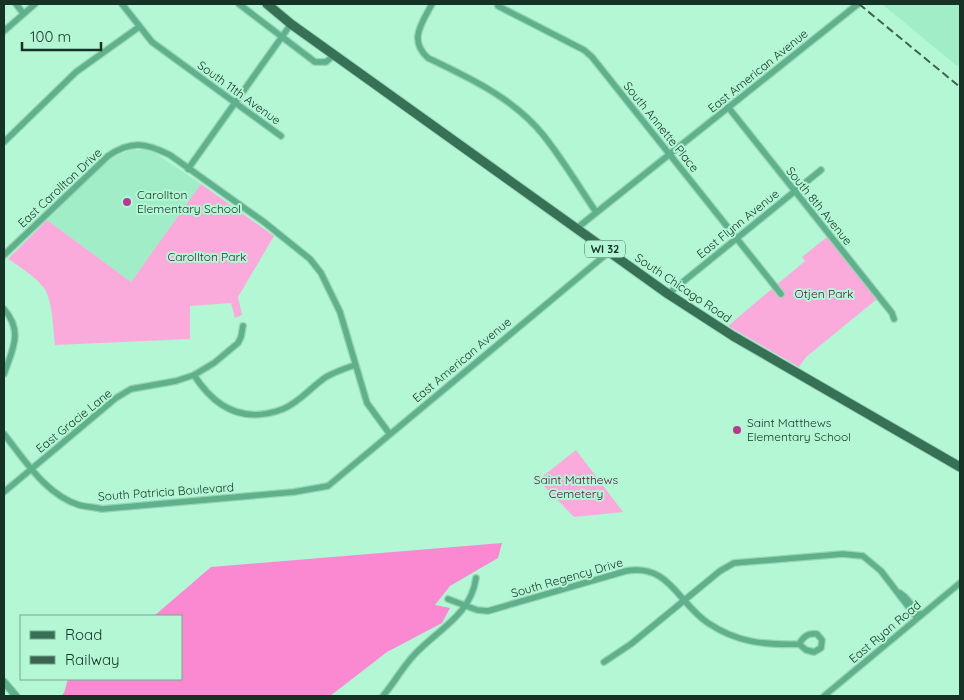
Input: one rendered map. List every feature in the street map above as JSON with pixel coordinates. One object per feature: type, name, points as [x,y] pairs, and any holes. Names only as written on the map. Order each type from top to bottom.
[{"type":"main road","name":"South Chicago Road","points":[[267,4],[291,24],[668,294],[733,336],[960,467]]},
{"type":"street","points":[[16,4],[23,13]]},
{"type":"street","points":[[4,31],[35,4]]},
{"type":"street","name":"South 11th Avenue","points":[[122,4],[152,42],[281,136]]},
{"type":"street","points":[[239,4],[315,62],[326,62],[334,55]]},
{"type":"street","points":[[432,4],[418,32],[418,45],[423,53],[428,58],[480,85],[523,114],[544,136],[596,212]]},
{"type":"street","name":"East American Avenue","points":[[577,228],[858,4]]},
{"type":"street","name":"South Annette Place","points":[[498,6],[584,50],[592,57],[781,294]]},
{"type":"street","points":[[188,169],[291,24]]},
{"type":"street","points":[[4,142],[76,72],[139,26]]},
{"type":"street","name":"South 8th Avenue","points":[[728,107],[892,313],[894,319]]},
{"type":"street","name":"East Carollton Drive","points":[[4,255],[99,163],[116,150],[134,144],[150,146],[170,155],[264,222],[310,259],[321,273],[340,312],[367,403],[389,434]]},
{"type":"street","name":"East Flynn Avenue","points":[[668,294],[821,170]]},
{"type":"street","name":"East American Avenue","points":[[328,486],[608,252]]},
{"type":"street","points":[[4,309],[14,325],[16,339],[4,374]]},
{"type":"street","name":"East Gracie Lane","points":[[4,492],[116,398],[131,389],[176,381],[194,375],[214,364],[238,343],[243,326]]},
{"type":"street","points":[[194,375],[204,390],[221,405],[238,414],[262,414],[283,409],[299,400],[328,376],[355,364]]},
{"type":"street","name":"South Patricia Boulevard","points":[[4,434],[47,485],[60,496],[78,505],[102,509],[294,492],[328,486]]},
{"type":"street","points":[[604,662],[619,653],[720,570],[734,563],[843,554],[863,556],[881,571],[898,592],[905,597],[919,617]]},
{"type":"street","name":"South Regency Drive","points":[[448,599],[482,611],[499,608],[635,569],[646,570],[662,576],[695,612],[708,623],[735,637],[766,645],[799,644]]},
{"type":"street","points":[[383,696],[410,659],[456,618],[472,593],[476,578]]},
{"type":"street","name":"East Ryan Road","points":[[824,696],[960,583]]},
{"type":"street","points":[[4,682],[16,696]]},
{"type":"shaded area","points":[[882,4],[960,4],[960,63],[957,66]]},
{"type":"shaded area","name":"Carollton Elementary School","points":[[131,150],[145,150],[155,153],[201,184],[131,282],[47,220],[103,165],[115,156]]},
{"type":"shaded area","points":[[502,543],[498,558],[450,586],[435,605],[450,608],[442,623],[387,652],[330,696],[61,696],[64,693],[68,680],[182,680],[182,615],[155,615],[211,567]]},
{"type":"green space","name":"Carollton Park","points":[[201,184],[274,236],[238,297],[242,315],[235,318],[231,303],[190,306],[190,339],[55,345],[51,308],[44,288],[33,276],[8,259],[47,220],[131,282]]},
{"type":"green space","name":"Otjen Park","points":[[827,237],[877,299],[806,357],[799,367],[728,326],[805,261],[802,257]]},
{"type":"green space","name":"Saint Matthews Cemetery","points":[[576,450],[623,512],[574,517],[538,480]]},
{"type":"railway","points":[[859,4],[960,87]]},
{"type":"place","name":"Carollton Elementary School","points":[[127,202]]},
{"type":"place","name":"Saint Matthews Elementary School","points":[[737,430]]}]
